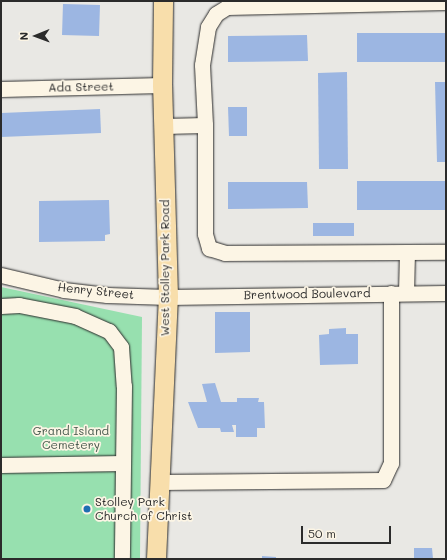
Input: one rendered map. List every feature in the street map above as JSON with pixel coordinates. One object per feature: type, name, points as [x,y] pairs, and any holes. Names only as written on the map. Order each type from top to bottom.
[{"type":"main road","name":"West Stolley Park Road","points":[[156,559],[168,297],[162,84],[163,1]]},
{"type":"street","points":[[446,2],[227,7],[216,14],[208,27],[202,65],[205,125],[205,234],[209,248],[226,253],[446,252]]},
{"type":"street","name":"Ada Street","points":[[1,89],[162,84]]},
{"type":"street","points":[[163,126],[205,125]]},
{"type":"street","points":[[159,482],[383,480],[391,463],[398,293],[407,252]]},
{"type":"street","name":"Henry Street","points":[[1,275],[64,290],[107,295],[168,297]]},
{"type":"street","name":"Brentwood Boulevard","points":[[168,297],[446,293]]},
{"type":"street","points":[[1,306],[19,305],[75,316],[109,331],[121,347],[124,386],[122,559]]},
{"type":"street","points":[[1,465],[123,463]]},
{"type":"green space","name":"Grand Island Cemetery","points":[[1,287],[142,317],[140,559],[1,559]]},
{"type":"building","points":[[63,4],[100,5],[99,36],[62,35]]},
{"type":"building","points":[[357,33],[446,33],[446,62],[357,62]]},
{"type":"building","points":[[307,35],[308,61],[228,62],[228,36]]},
{"type":"building","points":[[347,72],[348,169],[319,169],[318,73]]},
{"type":"building","points":[[435,82],[446,82],[446,162],[437,162]]},
{"type":"building","points":[[228,107],[247,107],[247,136],[229,136]]},
{"type":"building","points":[[100,109],[101,133],[1,137],[1,113]]},
{"type":"building","points":[[357,181],[446,181],[446,210],[357,210]]},
{"type":"building","points":[[228,182],[307,182],[308,208],[228,209]]},
{"type":"building","points":[[109,200],[110,234],[105,235],[105,241],[39,242],[39,201]]},
{"type":"building","points":[[313,223],[354,223],[354,236],[313,236]]},
{"type":"building","points":[[215,312],[250,312],[250,352],[215,353]]},
{"type":"building","points":[[346,328],[346,334],[358,334],[358,364],[320,365],[319,335],[329,334],[329,329]]},
{"type":"building","points":[[215,383],[221,402],[237,402],[237,398],[259,398],[258,402],[264,402],[265,428],[257,428],[257,437],[236,437],[236,425],[232,425],[234,432],[221,432],[220,428],[198,428],[188,402],[207,402],[202,384]]},
{"type":"building","points":[[414,548],[432,548],[433,559],[414,559]]},
{"type":"building","points":[[262,556],[276,557],[276,559],[262,559]]},
{"type":"place","name":"Stolley Park Church of Christ","points":[[87,509]]}]
